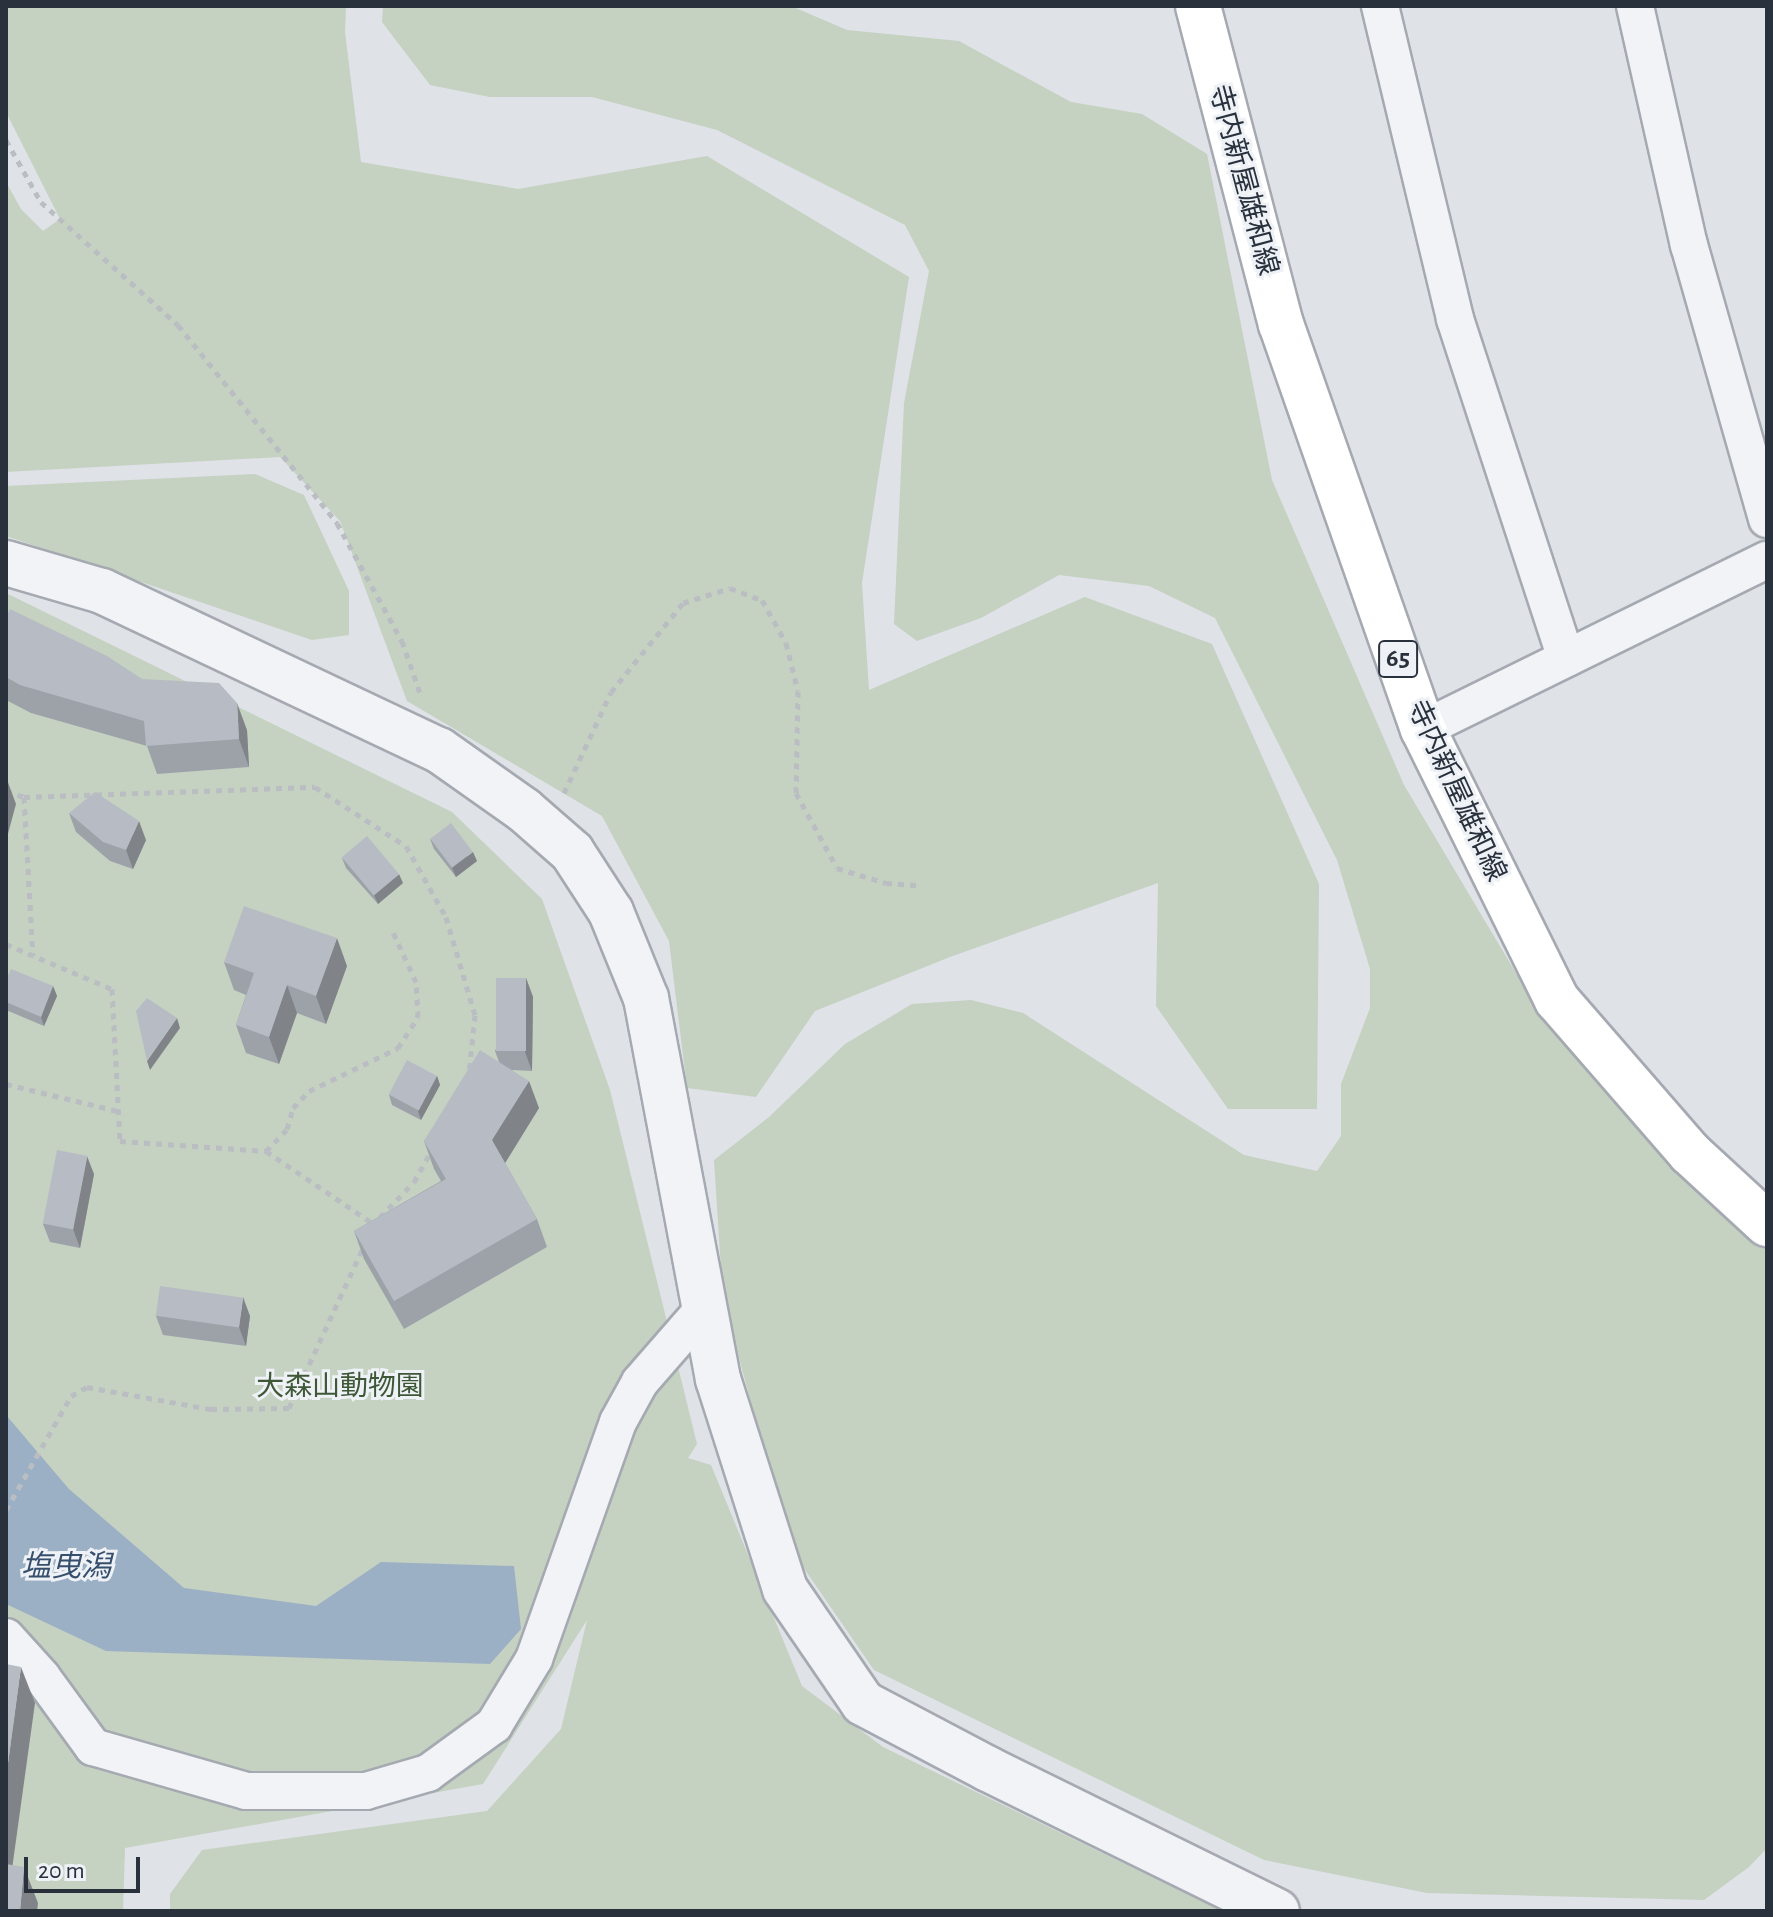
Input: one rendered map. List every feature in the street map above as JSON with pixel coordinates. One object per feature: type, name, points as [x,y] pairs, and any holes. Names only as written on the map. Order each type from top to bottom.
[{"type":"main road","name":"寺内新屋雄和線","points":[[1198,6],[1281,324],[1423,729],[1557,1000],[1690,1153],[1767,1224]]},
{"type":"street","points":[[1380,6],[1455,319],[1566,658]]},
{"type":"street","points":[[1635,6],[1689,245],[1767,519]]},
{"type":"street","points":[[1423,729],[1767,560]]},
{"type":"street","points":[[6,563],[102,591],[439,750],[549,831],[572,852],[611,912],[646,998],[707,1305],[718,1379],[785,1589],[863,1703],[988,1769],[1277,1911]]},
{"type":"street","points":[[6,1637],[42,1677],[93,1747],[246,1791],[366,1791],[428,1773],[494,1725],[534,1659],[618,1422],[640,1382],[707,1305]]},
{"type":"path","points":[[6,140],[41,202],[178,325],[337,523],[402,641],[439,750]]},
{"type":"path","points":[[549,831],[611,692],[683,603],[730,588],[762,600],[786,643],[798,691],[796,793],[837,868],[886,883],[918,885]]},
{"type":"path","points":[[6,791],[24,797],[315,787],[328,795],[406,846],[446,917],[475,1015],[467,1086]]},
{"type":"path","points":[[24,797],[33,956]]},
{"type":"path","points":[[266,1151],[287,1129],[293,1108],[309,1091],[398,1048],[418,1017],[416,982],[393,932]]},
{"type":"path","points":[[6,944],[112,989],[120,1141],[266,1151],[374,1224]]},
{"type":"path","points":[[6,1084],[118,1111]]},
{"type":"path","points":[[6,1510],[71,1396],[87,1387],[211,1409],[289,1408],[374,1224],[414,1182],[437,1141]]},
{"type":"green space","points":[[6,6],[346,6],[345,32],[361,162],[518,189],[707,156],[909,277],[862,583],[869,690],[1085,597],[1212,644],[1319,884],[1317,1109],[1228,1109],[1156,1006],[1158,883],[950,957],[815,1011],[756,1097],[687,1088],[669,941],[602,816],[407,701],[340,521],[280,457],[6,472],[6,182],[21,209],[43,231],[60,219],[6,112]]},
{"type":"green space","points":[[383,6],[791,6],[847,30],[959,41],[1071,102],[1142,114],[1207,154],[1272,480],[1404,785],[1545,1022],[1767,1245],[1767,1848],[1749,1867],[1704,1900],[1427,1893],[1264,1860],[874,1670],[792,1551],[723,1300],[714,1160],[769,1117],[845,1044],[912,1004],[971,1000],[1023,1013],[1244,1155],[1317,1171],[1341,1136],[1341,1084],[1370,1008],[1370,969],[1337,860],[1215,618],[1149,586],[1059,575],[981,618],[917,641],[894,624],[904,403],[929,271],[905,225],[717,130],[592,97],[490,97],[430,85],[382,22]]},
{"type":"green space","points":[[255,474],[304,495],[349,591],[349,635],[312,640],[6,536],[6,486]]},
{"type":"green space","name":"大森山動物園","points":[[6,593],[452,812],[542,899],[610,1090],[697,1444],[688,1458],[711,1465],[802,1686],[883,1747],[1222,1911],[170,1911],[170,1894],[202,1850],[487,1811],[561,1729],[587,1620],[483,1784],[125,1848],[123,1911],[6,1911]]},
{"type":"water","name":"塩曳潟","points":[[6,1415],[69,1489],[184,1588],[316,1606],[381,1562],[514,1566],[521,1629],[490,1664],[106,1651],[6,1604]]},
{"type":"building","points":[[10,609],[107,656],[142,679],[219,683],[237,703],[239,739],[146,746],[144,721],[20,685],[6,677],[6,617]]},
{"type":"building","points":[[95,792],[139,821],[126,850],[103,842],[69,813]]},
{"type":"building","points":[[451,823],[473,852],[452,867],[430,839]]},
{"type":"building","points":[[367,836],[399,874],[374,896],[342,857]]},
{"type":"building","points":[[244,906],[337,938],[316,996],[287,985],[269,1037],[236,1025],[254,973],[224,962]]},
{"type":"building","points":[[11,969],[53,986],[41,1017],[6,1002],[6,980]]},
{"type":"building","points":[[496,978],[526,978],[526,1051],[496,1051]]},
{"type":"building","points":[[147,998],[177,1018],[147,1061],[136,1011]]},
{"type":"building","points":[[480,1050],[529,1081],[492,1140],[537,1219],[394,1301],[354,1231],[446,1179],[424,1141]]},
{"type":"building","points":[[407,1060],[437,1076],[419,1110],[389,1094]]},
{"type":"building","points":[[57,1150],[87,1156],[73,1230],[43,1224]]},
{"type":"building","points":[[160,1286],[243,1298],[239,1327],[156,1316]]},
{"type":"building","points":[[6,1664],[21,1667],[6,1778]]},
{"type":"building","points":[[6,1864],[24,1867],[20,1911],[6,1911]]}]
